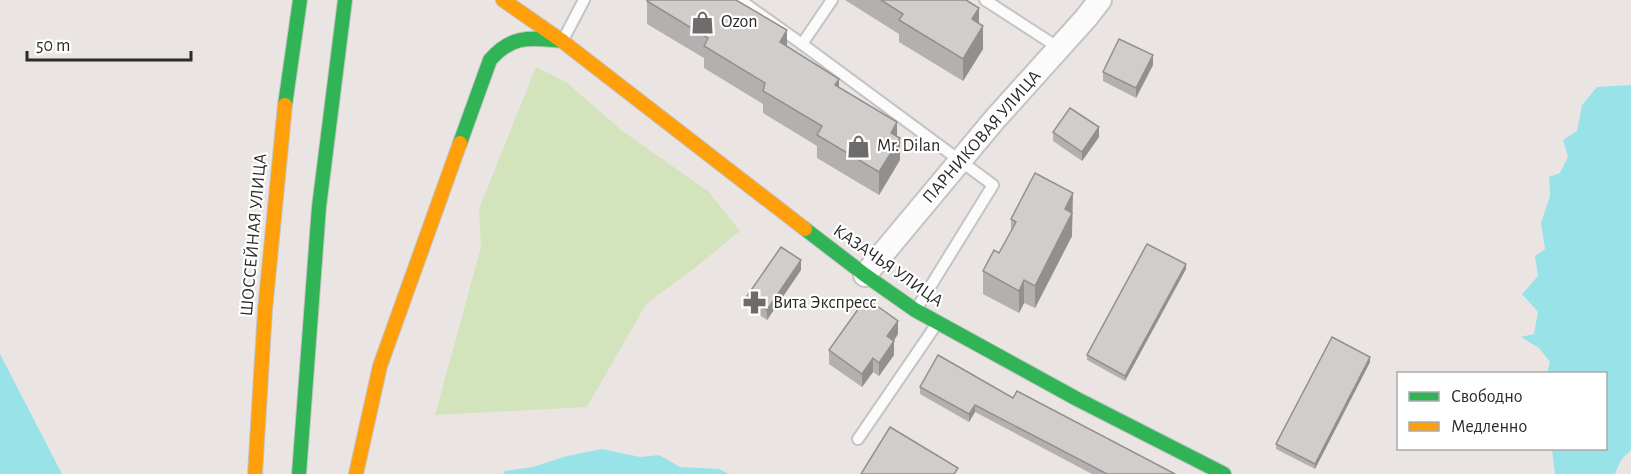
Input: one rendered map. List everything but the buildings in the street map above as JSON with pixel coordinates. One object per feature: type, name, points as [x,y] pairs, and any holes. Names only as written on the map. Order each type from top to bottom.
[{"type":"main road","name":"ШОССЕЙНАЯ УЛИЦА","points":[[255,474],[265,310],[280,146],[300,0]]},
{"type":"main road","points":[[299,474],[319,207],[345,0]]},
{"type":"main road","name":"КАЗАЧЬЯ УЛИЦА","points":[[501,4],[562,41],[720,164],[915,310],[1216,472]]},
{"type":"main road","name":"КАЗАЧЬЯ УЛИЦА","points":[[548,17],[562,41]]},
{"type":"main road","points":[[356,474],[380,366],[490,60],[497,50],[509,42],[523,39],[562,41]]},
{"type":"main road","points":[[430,229],[489,42]]},
{"type":"street","name":"ПАРНИКОВАЯ УЛИЦА","points":[[865,274],[995,119],[1100,0]]},
{"type":"lane","points":[[562,41],[584,0]]},
{"type":"lane","points":[[740,0],[993,185],[915,310]]},
{"type":"lane","points":[[802,44],[832,0]]},
{"type":"lane","points":[[985,0],[1059,48]]},
{"type":"lane","points":[[858,439],[937,322]]},
{"type":"green space","points":[[536,67],[566,82],[621,130],[709,192],[740,231],[646,304],[587,407],[435,415],[481,247],[479,209]]},
{"type":"water","points":[[1631,85],[1631,450],[1621,460],[1615,474],[1555,474],[1552,450],[1607,450],[1607,372],[1547,372],[1550,362],[1539,348],[1521,337],[1534,334],[1538,312],[1522,294],[1538,276],[1535,256],[1545,249],[1541,223],[1550,196],[1549,177],[1560,173],[1568,157],[1563,140],[1577,131],[1582,105],[1597,87]]},
{"type":"water","points":[[0,354],[62,474],[0,474]]},
{"type":"water","points":[[602,449],[640,457],[659,455],[680,467],[719,469],[729,474],[503,474],[505,471],[533,467],[567,456]]},
{"type":"traffic: fast","points":[[285,105],[300,0]]},
{"type":"traffic: fast","points":[[299,474],[319,207],[345,0]]},
{"type":"traffic: fast","points":[[460,143],[490,60],[514,42],[531,39],[562,41]]},
{"type":"traffic: fast","points":[[805,229],[915,310],[1077,399],[1224,474]]},
{"type":"traffic: slow","points":[[503,0],[562,41],[805,229]]},
{"type":"traffic: slow","points":[[255,474],[265,310],[285,105]]},
{"type":"traffic: slow","points":[[356,474],[380,366],[460,143]]},
{"type":"place","name":"Ozon","points":[[703,22]]},
{"type":"place","name":"Mr. Dilan","points":[[859,146]]},
{"type":"place","name":"Вита Экспресс","points":[[755,303]]}]
